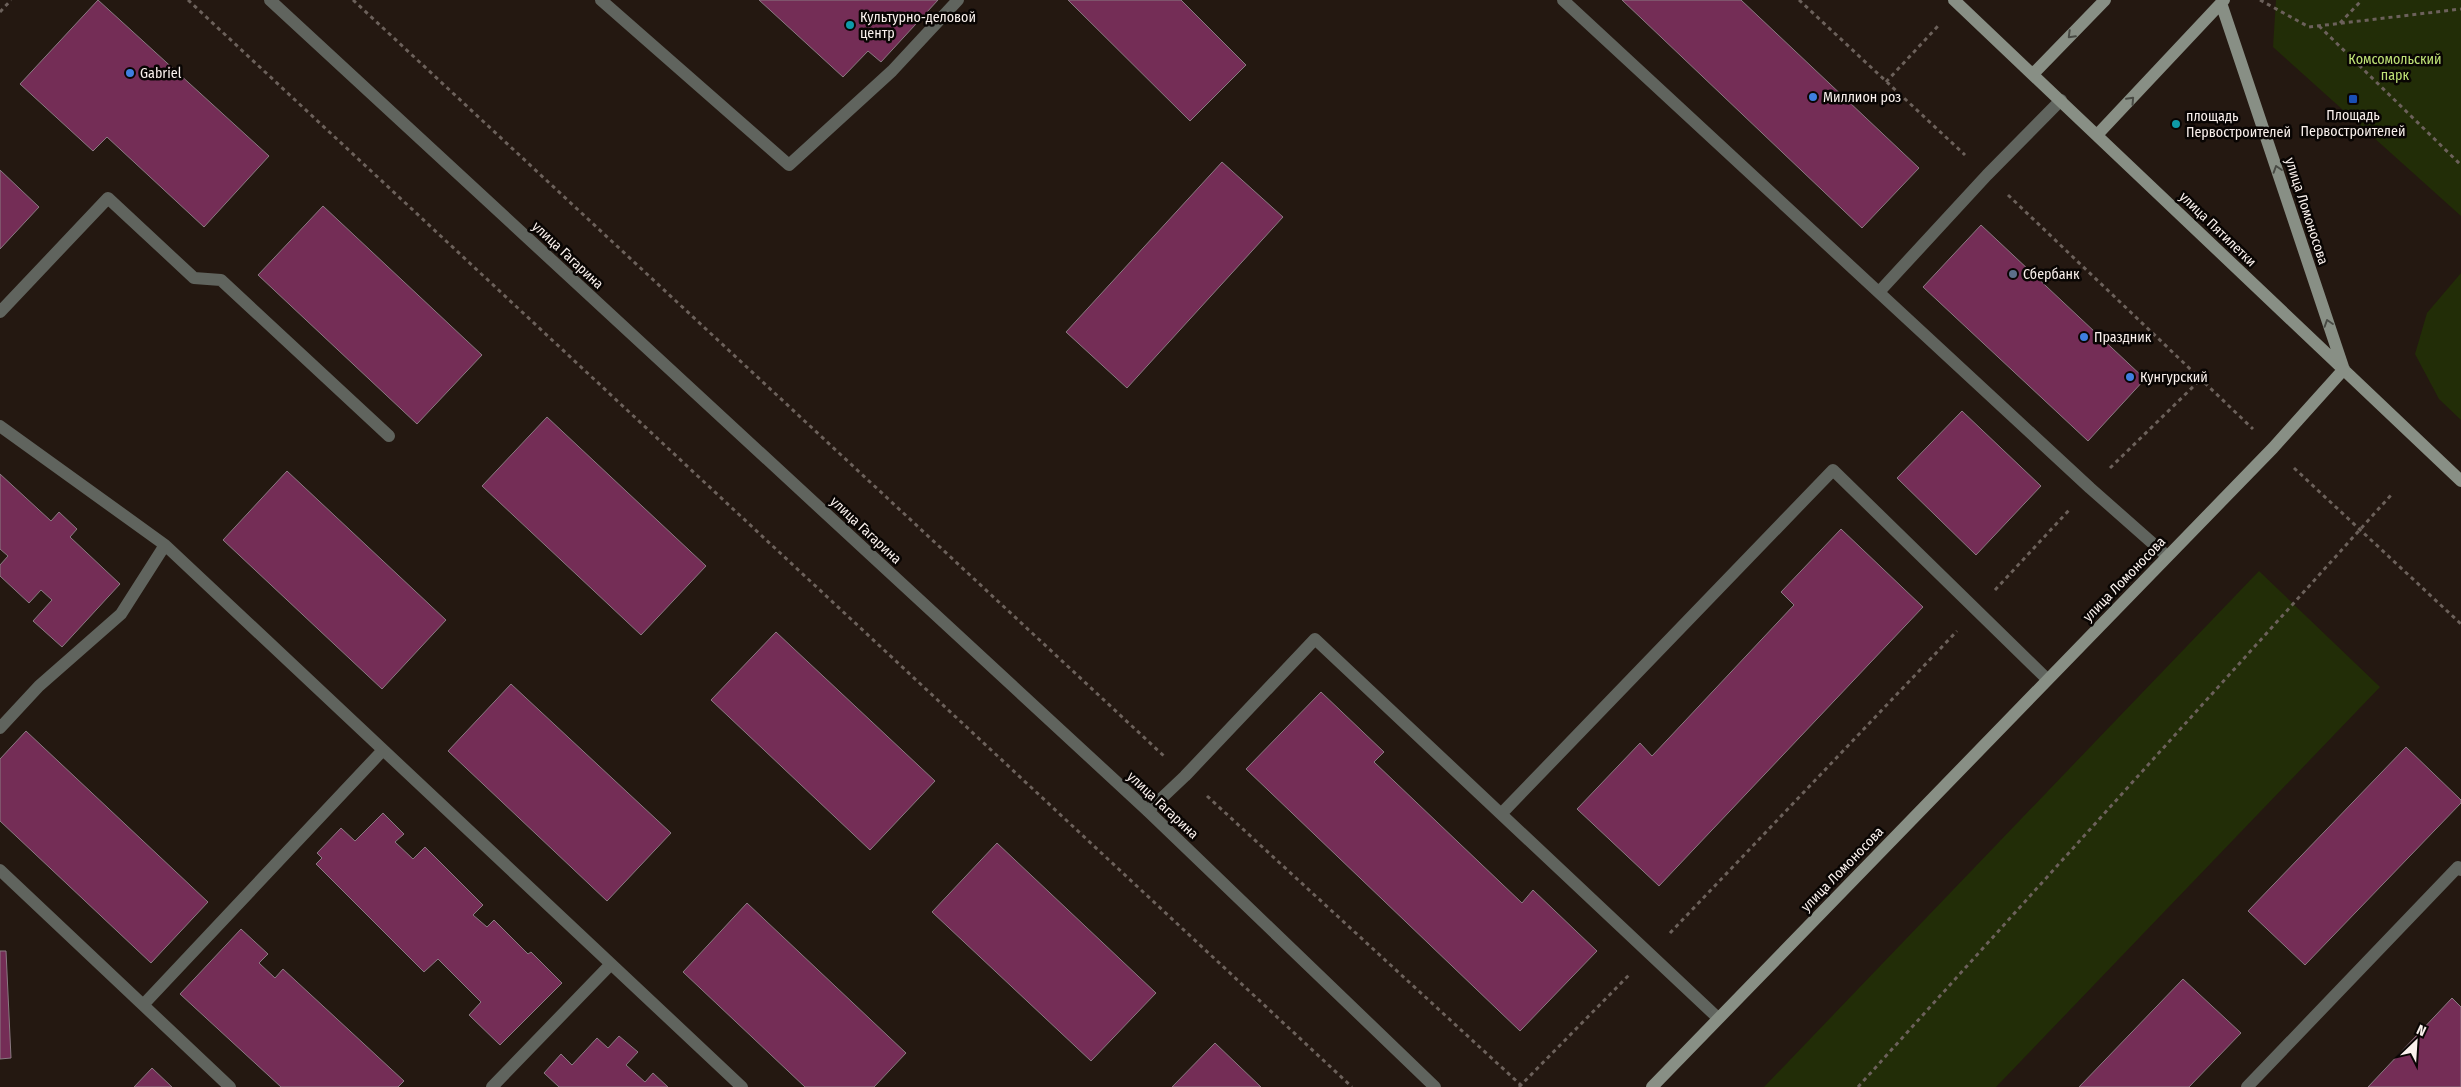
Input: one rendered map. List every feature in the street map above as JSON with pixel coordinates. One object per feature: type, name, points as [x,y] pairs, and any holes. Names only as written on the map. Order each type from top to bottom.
[{"type":"main road","points":[[2033,74],[2106,0]]},
{"type":"main road","points":[[2097,135],[2223,1]]},
{"type":"main road","name":"улица Ломоносова","points":[[1652,1087],[2273,448],[2344,369],[2223,1]]},
{"type":"main road","name":"улица Пятилетки","points":[[1956,2],[2461,481]]},
{"type":"street","name":"улица Гагарина","points":[[270,0],[1148,811],[1435,1087]]},
{"type":"street","points":[[601,0],[789,165],[892,71],[958,0]]},
{"type":"street","points":[[1563,0],[2090,488],[2168,556]]},
{"type":"street","points":[[1879,292],[1987,175],[2061,100]]},
{"type":"street","points":[[0,312],[108,198],[194,278],[221,280],[389,436]]},
{"type":"street","points":[[0,426],[166,545],[742,1087]]},
{"type":"street","points":[[1502,813],[1833,470],[2047,679]]},
{"type":"street","points":[[0,728],[39,686],[121,614],[166,545]]},
{"type":"street","points":[[1148,811],[1186,776],[1315,639],[1718,1018]]},
{"type":"street","points":[[143,1004],[383,750]]},
{"type":"street","points":[[2247,1087],[2458,867],[2461,870]]},
{"type":"street","points":[[0,870],[230,1087]]},
{"type":"street","points":[[492,1087],[611,964]]},
{"type":"path","points":[[0,12],[11,0]]},
{"type":"path","points":[[188,0],[1352,1087]]},
{"type":"path","points":[[353,0],[1521,1086],[1650,954],[2090,488],[2201,379]]},
{"type":"path","points":[[1799,0],[1987,175],[2273,448],[2461,624]]},
{"type":"path","points":[[2260,0],[2309,27],[2461,9]]},
{"type":"path","points":[[2340,23],[2362,0]]},
{"type":"path","points":[[1886,82],[1956,2]]},
{"type":"path","points":[[2318,26],[2461,164]]},
{"type":"path","points":[[1858,1087],[2392,494]]},
{"type":"green space","name":"Комсомольский парк","points":[[2276,0],[2461,0],[2461,216],[2273,47]]},
{"type":"green space","points":[[2461,273],[2461,420],[2439,399],[2415,354],[2427,313]]},
{"type":"green space","points":[[2259,571],[2380,687],[1996,1087],[1764,1087]]},
{"type":"building","points":[[98,0],[269,156],[204,227],[107,137],[93,151],[20,84]]},
{"type":"building","name":"Культурно-деловой центр","points":[[759,0],[938,0],[881,62],[868,51],[843,77]]},
{"type":"building","points":[[1068,0],[1181,0],[1246,65],[1190,121]]},
{"type":"building","points":[[1622,0],[1741,0],[1919,168],[1862,228]]},
{"type":"building","points":[[1222,162],[1283,217],[1127,388],[1066,332]]},
{"type":"building","points":[[0,170],[39,207],[0,249]]},
{"type":"building","points":[[323,206],[482,355],[417,424],[258,275]]},
{"type":"building","points":[[1981,225],[2145,379],[2088,441],[1923,287]]},
{"type":"building","points":[[1962,411],[2041,486],[1976,555],[1897,478]]},
{"type":"building","points":[[547,417],[706,566],[641,635],[482,486]]},
{"type":"building","points":[[287,471],[446,620],[382,689],[223,540]]},
{"type":"building","points":[[0,474],[51,521],[59,512],[77,529],[70,537],[120,584],[62,647],[33,621],[52,600],[41,590],[29,603],[0,576],[0,565],[8,556],[0,549]]},
{"type":"building","points":[[1841,529],[1923,607],[1659,886],[1577,809],[1640,743],[1652,756],[1794,605],[1781,592]]},
{"type":"building","points":[[776,632],[935,781],[870,850],[711,700]]},
{"type":"building","points":[[511,684],[671,833],[607,901],[448,751]]},
{"type":"building","points":[[1321,692],[1384,752],[1374,762],[1522,903],[1533,890],[1597,951],[1520,1031],[1246,769]]},
{"type":"building","points":[[26,731],[208,902],[151,963],[0,821],[0,759]]},
{"type":"building","points":[[2406,747],[2461,800],[2461,803],[2305,965],[2248,911]]},
{"type":"building","points":[[383,813],[404,834],[395,842],[413,859],[425,847],[483,905],[473,915],[487,927],[494,920],[528,954],[531,952],[562,983],[500,1045],[469,1015],[481,1002],[438,959],[424,972],[316,864],[322,858],[317,853],[341,828],[355,841]]},
{"type":"building","points":[[997,843],[1156,993],[1091,1061],[932,912]]},
{"type":"building","points":[[747,903],[906,1053],[874,1087],[805,1087],[683,972]]},
{"type":"building","points":[[241,929],[268,954],[259,963],[275,978],[283,969],[404,1081],[398,1087],[281,1087],[180,994]]},
{"type":"building","points":[[0,951],[6,951],[11,1058],[0,1059]]},
{"type":"building","points":[[2183,979],[2241,1033],[2189,1087],[2079,1087]]},
{"type":"building","points":[[2452,998],[2461,1007],[2461,1087],[2368,1087]]},
{"type":"building","points":[[619,1036],[638,1052],[626,1065],[645,1082],[653,1073],[668,1087],[559,1087],[544,1073],[561,1054],[572,1065],[597,1038],[608,1048]]},
{"type":"building","points":[[1215,1043],[1261,1087],[1172,1087]]},
{"type":"building","points":[[152,1068],[172,1087],[134,1087]]},
{"type":"place","name":"Культурно-деловой центр","points":[[850,25]]},
{"type":"place","name":"Gabriel","points":[[130,73]]},
{"type":"place","name":"Миллион роз","points":[[1813,97]]},
{"type":"place","name":"Площадь Первостроителей","points":[[2353,99]]},
{"type":"place","name":"площадь Первостроителей","points":[[2176,124]]},
{"type":"place","name":"Сбербанк","points":[[2013,274]]},
{"type":"place","name":"Праздник","points":[[2084,337]]},
{"type":"place","name":"Кунгурский","points":[[2130,377]]}]
